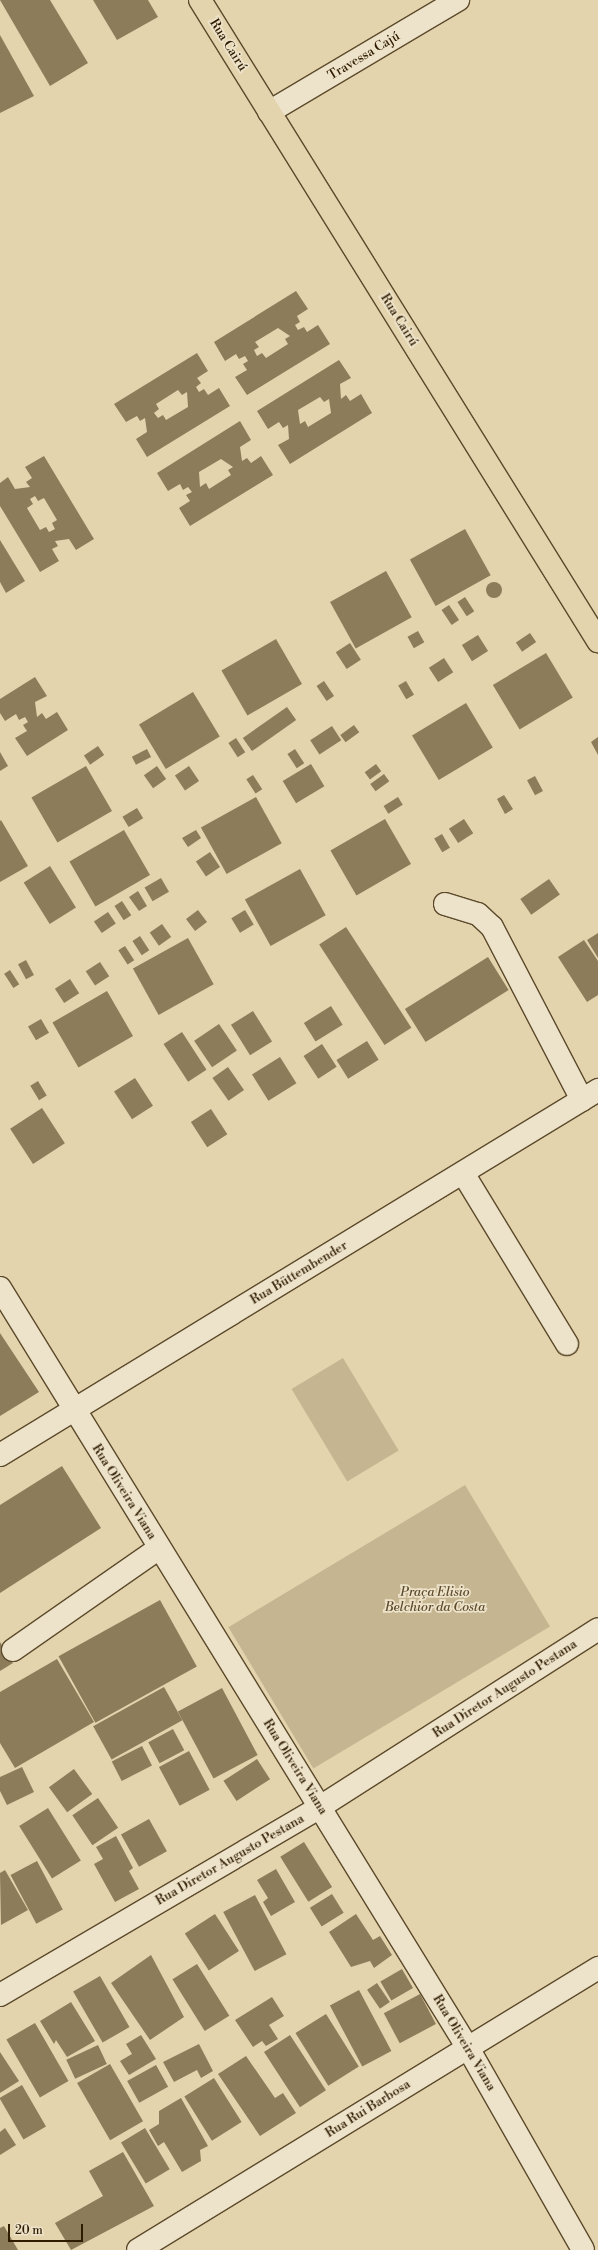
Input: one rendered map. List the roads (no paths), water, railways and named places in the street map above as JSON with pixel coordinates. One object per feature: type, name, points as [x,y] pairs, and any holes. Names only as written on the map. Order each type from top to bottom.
[{"type":"main road","name":"Rua Cairú","points":[[200,0],[598,640]]},
{"type":"street","name":"Travessa Cajú","points":[[269,112],[458,0]]},
{"type":"street","points":[[445,904],[478,914],[492,927],[590,1095]]},
{"type":"street","name":"Rua Büttembender","points":[[0,1455],[590,1095]]},
{"type":"street","points":[[463,1173],[566,1344]]},
{"type":"street","name":"Rua Oliveira Viana","points":[[0,1288],[468,2048],[583,2250]]},
{"type":"street","points":[[13,1650],[159,1548]]},
{"type":"street","name":"Rua Diretor Augusto Pestana","points":[[0,1995],[320,1807],[598,1629]]},
{"type":"street","name":"Rua Rui Barbosa","points":[[138,2250],[598,1968]]},
{"type":"park label","name":"Praça Elisio Belchior da Costa","points":[[435,1600]]}]
